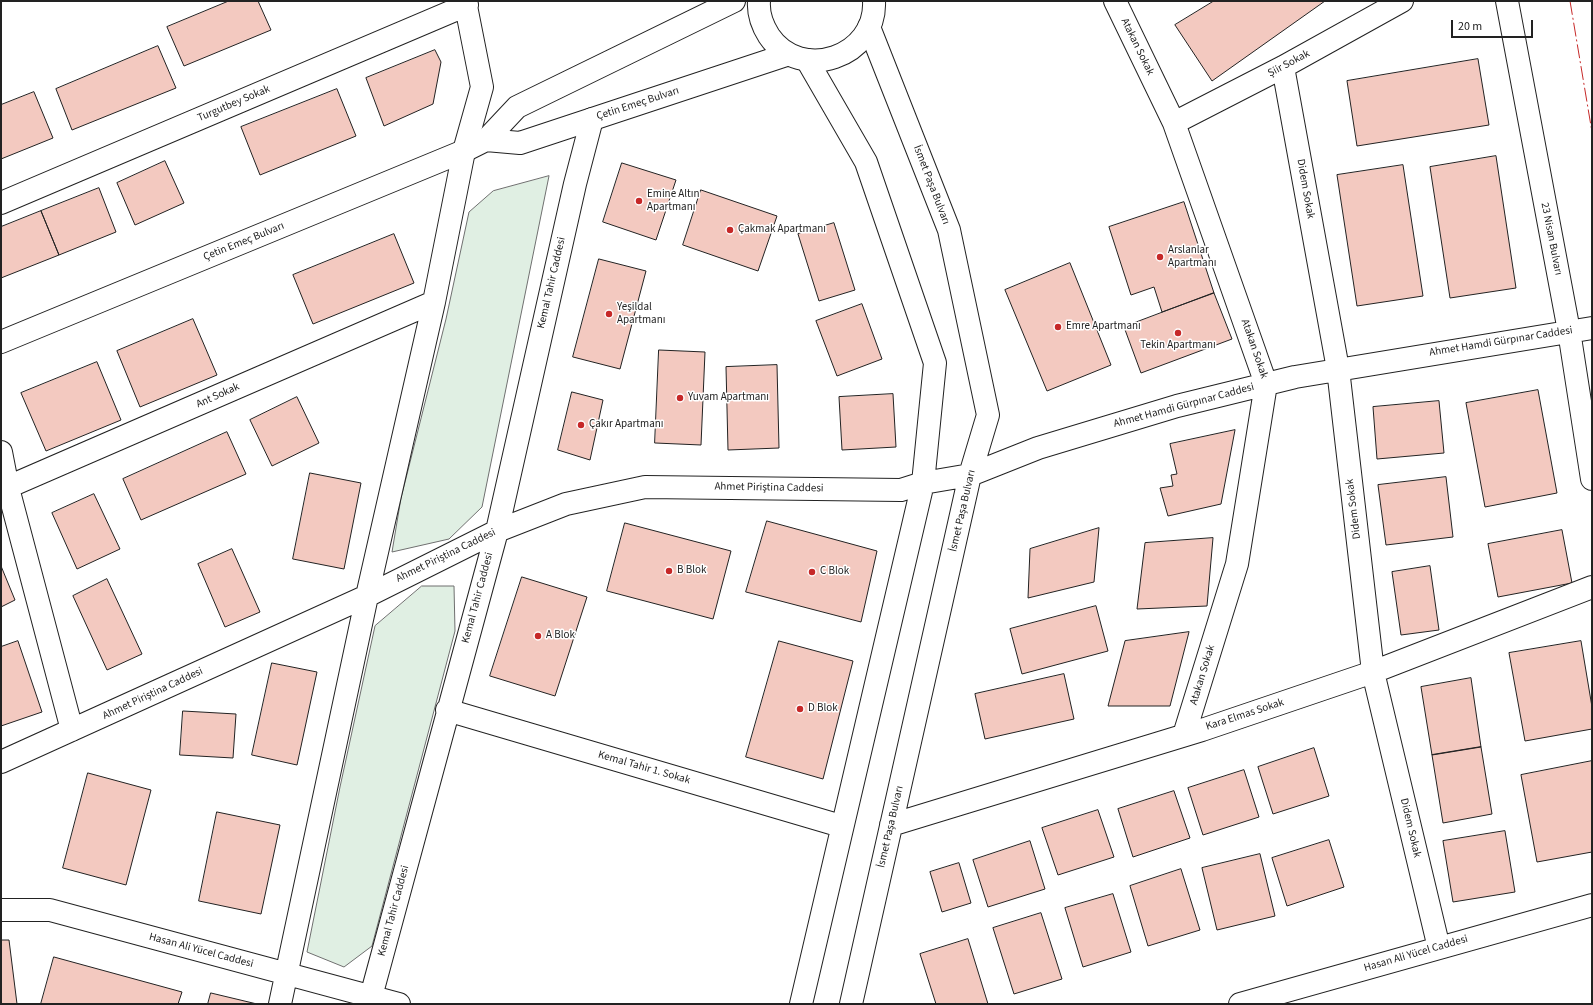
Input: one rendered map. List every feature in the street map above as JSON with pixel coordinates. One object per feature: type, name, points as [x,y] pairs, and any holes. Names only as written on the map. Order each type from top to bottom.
[{"type":"street","name":"Çetin Emeç Bulvarı","points":[[1,342],[464,151],[486,140],[517,107],[734,1]]},
{"type":"street","points":[[759,1],[758,8],[763,26],[774,42],[798,57],[866,162],[935,363],[923,483],[800,1004]]},
{"type":"street","name":"Atakan Sokak","points":[[1115,1],[1174,123],[1266,384],[1237,564],[1184,735]]},
{"type":"street","name":"Şiir Sokak","points":[[1174,123],[1283,67],[1402,1]]},
{"type":"street","name":"23 Nisan Bulvarı","points":[[1506,1],[1568,331],[1592,479]]},
{"type":"street","points":[[280,1004],[285,974],[367,596],[434,302],[464,151],[482,87],[466,3]]},
{"type":"street","name":"Turgutbey Sokak","points":[[1,203],[466,3]]},
{"type":"street","name":"Çetin Emeç Bulvarı","points":[[486,140],[520,143],[592,119],[798,57],[826,60],[844,54],[859,43],[877,10]]},
{"type":"street","name":"İsmet Paşa Bulvarı","points":[[851,1004],[970,475],[988,415],[949,230],[877,10]]},
{"type":"street","name":"Didem Sokak","points":[[1283,67],[1338,369],[1373,672],[1439,948]]},
{"type":"street","name":"Kemal Tahir Caddesi","points":[[370,1000],[447,710],[497,531],[575,184],[592,119]]},
{"type":"street","name":"Ant Sokak","points":[[4,489],[434,302]]},
{"type":"street","name":"Ahmet Hamdi Gürpınar Caddesi","points":[[923,483],[970,475],[1038,448],[1177,406],[1294,377],[1592,328]]},
{"type":"street","points":[[1,452],[4,489],[72,730]]},
{"type":"street","name":"Ahmet Piriştina Caddesi","points":[[1,762],[367,596],[497,531],[566,504],[645,487],[901,490],[923,483]]},
{"type":"street","name":"Kara Elmas Sokak","points":[[891,825],[1184,735],[1373,672],[1592,586]]},
{"type":"street","name":"Kemal Tahir 1. Sokak","points":[[447,710],[842,826]]},
{"type":"street","name":"Hasan Ali Yücel Caddesi","points":[[1240,1004],[1592,905]]},
{"type":"street","name":"Hasan Ali Yücel Caddesi","points":[[1,910],[50,910],[285,974],[370,1000],[399,1004]]},
{"type":"green space","points":[[549,176],[482,507],[449,539],[392,552],[401,498],[446,319],[469,212],[493,191]]},
{"type":"green space","points":[[422,586],[454,586],[455,631],[372,946],[344,967],[307,952],[340,787],[375,626]]},
{"type":"building","points":[[229,1],[258,1],[271,30],[184,66],[167,27]]},
{"type":"building","points":[[1214,1],[1325,1],[1212,81],[1175,25]]},
{"type":"building","points":[[158,46],[176,88],[72,130],[56,89]]},
{"type":"building","points":[[435,50],[441,62],[433,104],[384,126],[366,78]]},
{"type":"building","points":[[1478,59],[1489,125],[1357,146],[1347,81]]},
{"type":"building","points":[[337,89],[356,136],[260,175],[241,127]]},
{"type":"building","points":[[34,92],[53,138],[1,159],[1,105]]},
{"type":"building","points":[[1496,156],[1516,288],[1450,298],[1430,167]]},
{"type":"building","points":[[165,161],[184,203],[135,225],[117,183]]},
{"type":"building","name":"Emine Altın Apartmanı","points":[[622,163],[676,180],[656,240],[603,222]]},
{"type":"building","points":[[1403,165],[1423,296],[1357,306],[1337,175]]},
{"type":"building","points":[[99,188],[116,232],[59,255],[41,211]]},
{"type":"building","name":"Çakmak Apartmanı","points":[[701,190],[777,216],[758,271],[683,245]]},
{"type":"building","name":"Arslanlar Apartmanı","points":[[1184,202],[1214,293],[1162,312],[1154,287],[1131,295],[1109,227]]},
{"type":"building","points":[[41,211],[59,255],[1,278],[1,227]]},
{"type":"building","points":[[834,223],[855,290],[819,301],[798,234]]},
{"type":"building","points":[[394,234],[414,283],[313,324],[293,275]]},
{"type":"building","name":"Yeşildal Apartmanı","points":[[599,259],[646,271],[620,369],[573,357]]},
{"type":"building","name":"Emre Apartmanı","points":[[1070,263],[1111,365],[1047,391],[1005,290]]},
{"type":"building","name":"Tekin Apartmanı","points":[[1214,293],[1232,339],[1141,373],[1124,327]]},
{"type":"building","points":[[862,304],[882,359],[837,376],[816,321]]},
{"type":"building","points":[[193,319],[217,375],[140,407],[117,351]]},
{"type":"building","name":"Yuvam Apartmanı","points":[[659,350],[705,352],[701,445],[655,443]]},
{"type":"building","points":[[97,362],[121,420],[46,451],[21,393]]},
{"type":"building","points":[[777,365],[779,448],[728,450],[726,367]]},
{"type":"building","points":[[1538,390],[1557,493],[1485,507],[1466,403]]},
{"type":"building","name":"Çakır Apartmanı","points":[[572,392],[603,400],[590,460],[558,450]]},
{"type":"building","points":[[893,394],[896,447],[842,450],[839,397]]},
{"type":"building","points":[[297,397],[319,443],[272,466],[250,420]]},
{"type":"building","points":[[1439,401],[1444,453],[1377,459],[1373,407]]},
{"type":"building","points":[[1235,430],[1221,504],[1168,516],[1160,488],[1173,486],[1171,475],[1177,474],[1170,444]]},
{"type":"building","points":[[227,432],[246,474],[141,520],[123,479]]},
{"type":"building","points":[[310,473],[361,483],[344,569],[293,559]]},
{"type":"building","points":[[1446,477],[1453,537],[1386,545],[1378,485]]},
{"type":"building","points":[[94,494],[120,549],[77,569],[52,513]]},
{"type":"building","name":"C Blok","points":[[767,521],[877,551],[861,622],[746,592]]},
{"type":"building","name":"B Blok","points":[[625,523],[731,551],[713,619],[607,591]]},
{"type":"building","points":[[1099,528],[1094,582],[1028,598],[1030,549]]},
{"type":"building","points":[[1562,530],[1572,583],[1498,597],[1488,544]]},
{"type":"building","points":[[1213,538],[1207,606],[1137,609],[1145,543]]},
{"type":"building","points":[[232,549],[260,612],[225,627],[198,564]]},
{"type":"building","points":[[1,566],[15,600],[1,607]]},
{"type":"building","points":[[1430,566],[1439,630],[1401,635],[1392,572]]},
{"type":"building","name":"A Blok","points":[[522,577],[587,597],[555,696],[490,676]]},
{"type":"building","points":[[107,579],[142,654],[107,670],[73,596]]},
{"type":"building","points":[[1096,606],[1108,651],[1022,674],[1010,629]]},
{"type":"building","points":[[1189,632],[1170,706],[1108,706],[1125,641]]},
{"type":"building","points":[[18,641],[42,712],[1,726],[1,647]]},
{"type":"building","name":"D Blok","points":[[779,641],[853,661],[823,779],[746,757]]},
{"type":"building","points":[[1581,641],[1592,707],[1592,729],[1525,741],[1509,653]]},
{"type":"building","points":[[272,663],[317,672],[297,765],[252,755]]},
{"type":"building","points":[[1064,674],[1074,719],[985,739],[975,694]]},
{"type":"building","points":[[1471,678],[1481,747],[1432,755],[1421,687]]},
{"type":"building","points":[[183,711],[236,714],[233,758],[180,755]]},
{"type":"building","points":[[1481,747],[1492,814],[1443,823],[1432,755]]},
{"type":"building","points":[[1314,748],[1329,796],[1273,814],[1258,767]]},
{"type":"building","points":[[1592,761],[1592,852],[1537,862],[1521,775]]},
{"type":"building","points":[[1244,770],[1259,817],[1203,835],[1188,788]]},
{"type":"building","points":[[88,773],[151,790],[126,885],[63,868]]},
{"type":"building","points":[[1174,791],[1190,838],[1133,857],[1118,809]]},
{"type":"building","points":[[1098,810],[1114,857],[1058,875],[1042,828]]},
{"type":"building","points":[[217,812],[280,825],[261,914],[199,901]]},
{"type":"building","points":[[1505,831],[1515,892],[1453,902],[1443,841]]},
{"type":"building","points":[[1329,840],[1344,887],[1287,906],[1272,858]]},
{"type":"building","points":[[1030,841],[1045,889],[988,907],[973,860]]},
{"type":"building","points":[[1260,854],[1275,916],[1217,930],[1202,868]]},
{"type":"building","points":[[959,863],[971,903],[942,912],[930,872]]},
{"type":"building","points":[[1181,869],[1200,930],[1148,946],[1130,886]]},
{"type":"building","points":[[1113,894],[1131,952],[1083,967],[1065,908]]},
{"type":"building","points":[[1041,913],[1062,979],[1014,994],[993,928]]},
{"type":"building","points":[[968,939],[988,1004],[936,1004],[920,954]]},
{"type":"building","points":[[1,940],[9,940],[17,1004],[1,1004]]},
{"type":"building","points":[[54,957],[182,992],[178,1004],[41,1004]]},
{"type":"building","points":[[211,993],[257,1004],[208,1004]]},
{"type":"power","points":[[1570,1],[1592,132]]},
{"type":"place","name":"Emine Altın Apartmanı","points":[[639,201]]},
{"type":"place","name":"Çakmak Apartmanı","points":[[730,230]]},
{"type":"place","name":"Arslanlar Apartmanı","points":[[1160,257]]},
{"type":"place","name":"Yeşildal Apartmanı","points":[[609,314]]},
{"type":"place","name":"Emre Apartmanı","points":[[1058,327]]},
{"type":"place","name":"Tekin Apartmanı","points":[[1178,333]]},
{"type":"place","name":"Yuvam Apartmanı","points":[[680,398]]},
{"type":"place","name":"Çakır Apartmanı","points":[[581,425]]},
{"type":"place","name":"B Blok","points":[[669,571]]},
{"type":"place","name":"C Blok","points":[[812,572]]},
{"type":"place","name":"A Blok","points":[[538,636]]},
{"type":"place","name":"D Blok","points":[[800,709]]}]
